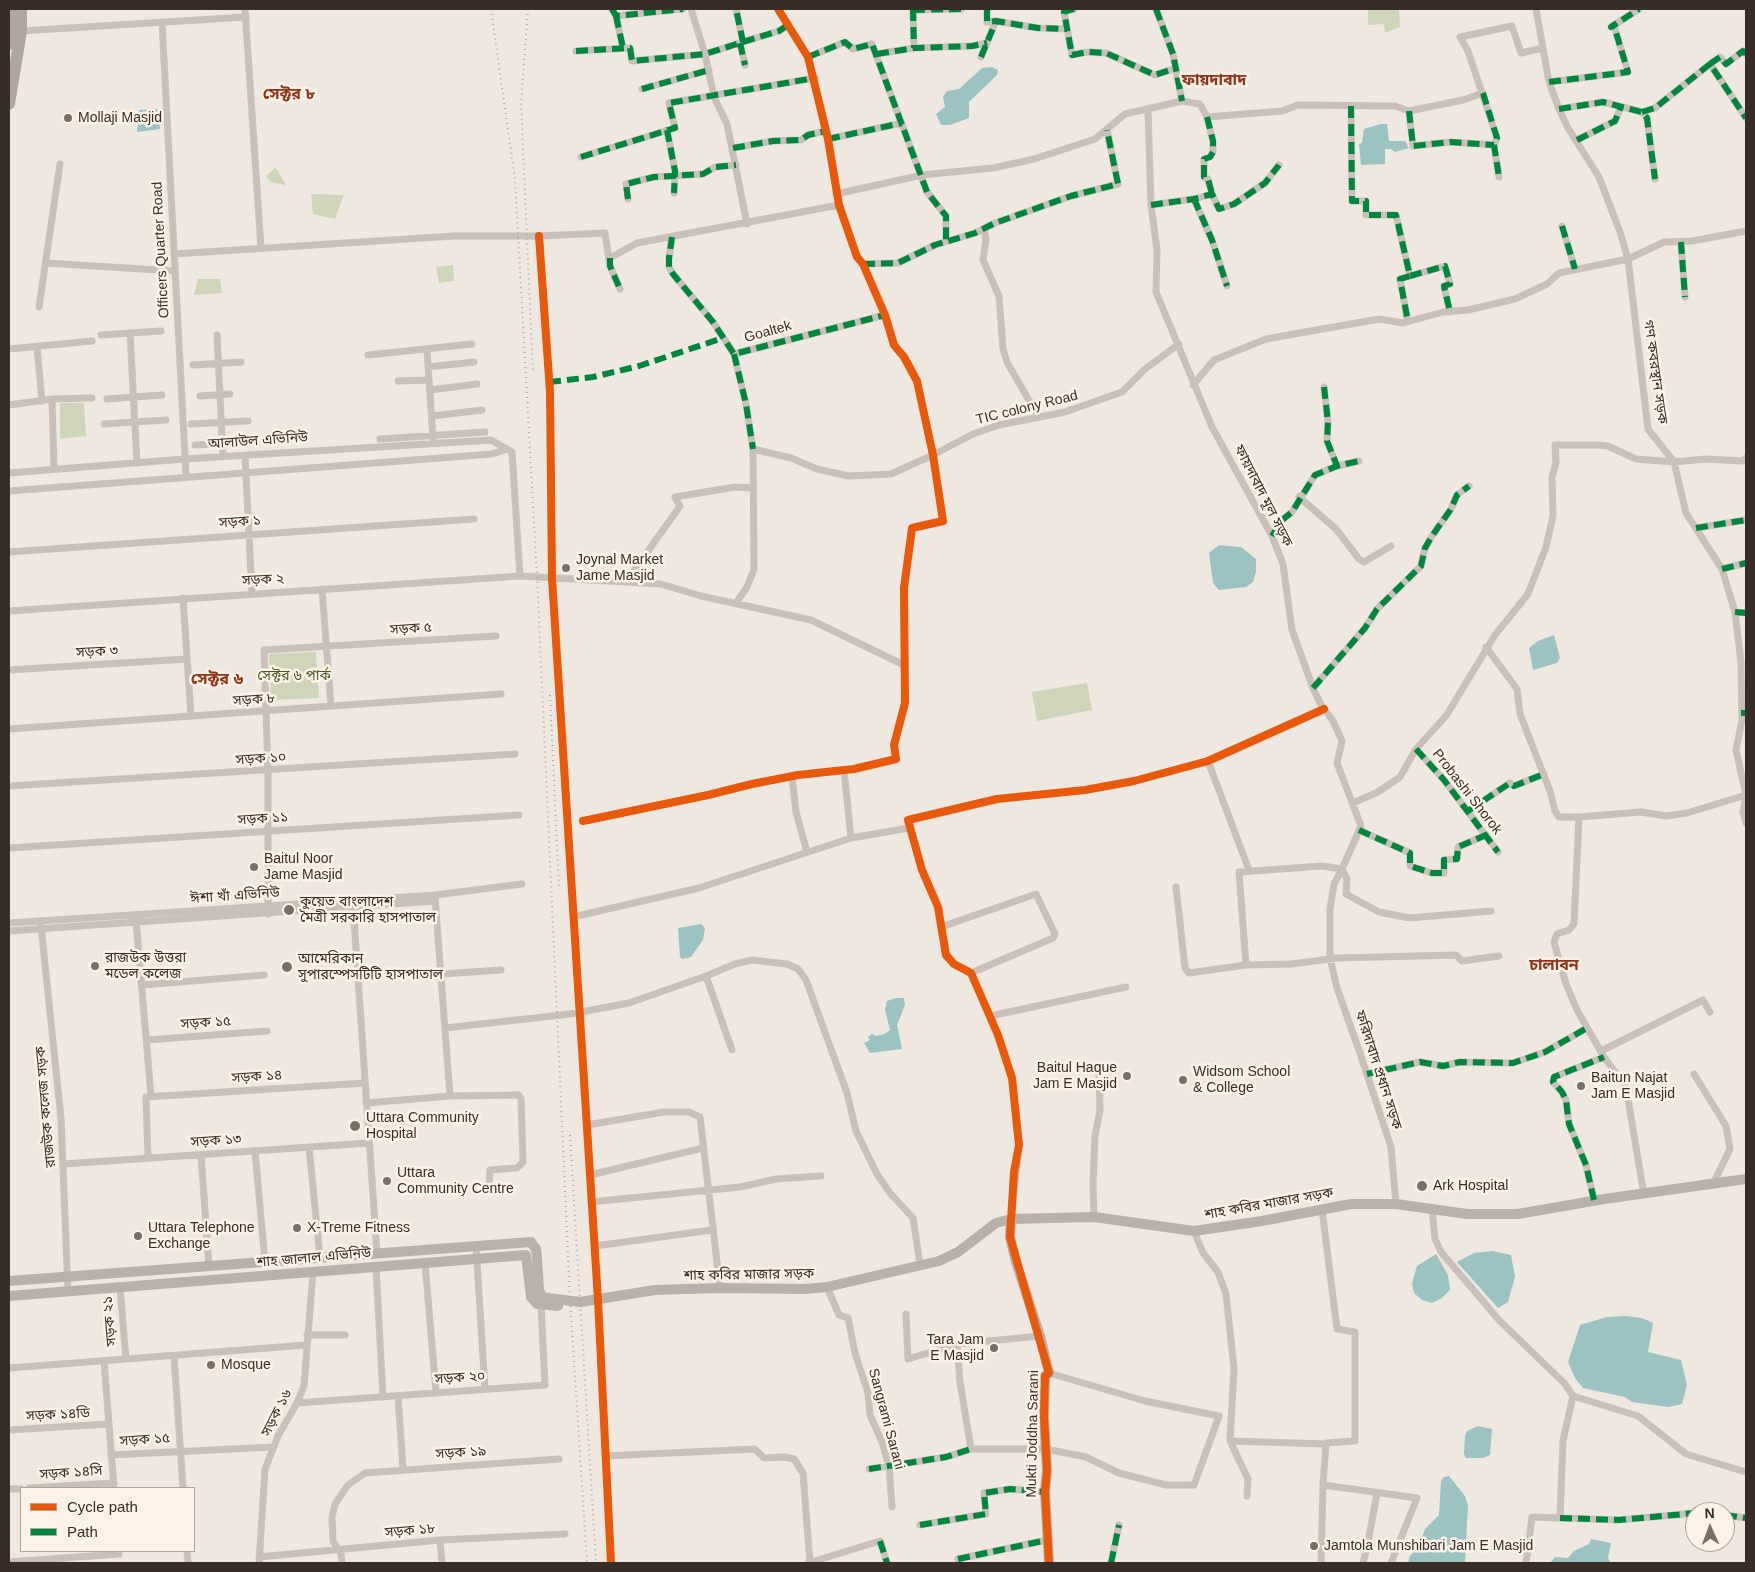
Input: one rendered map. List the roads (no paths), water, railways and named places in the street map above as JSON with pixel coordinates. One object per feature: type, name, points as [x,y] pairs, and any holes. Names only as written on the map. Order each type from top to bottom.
[{"type":"highway","points":[[9,44],[11,9]]},
{"type":"highway","points":[[9,104],[21,31],[21,9]]},
{"type":"main road","name":"শাহ কবির মাজার সড়ক","points":[[575,1301],[598,1300],[646,1292],[720,1288],[805,1289],[827,1287],[938,1261],[958,1252],[996,1223],[1011,1219],[1094,1217],[1194,1231],[1262,1221],[1350,1204],[1396,1204],[1491,1215],[1518,1214],[1594,1200],[1644,1195],[1746,1179]]},
{"type":"main road","name":"Mukti Joddha Sarani","points":[[1011,1219],[1010,1237],[1016,1262],[1040,1336],[1049,1373],[1045,1376],[1045,1492],[1049,1563]]},
{"type":"main road","name":"শাহ জালাল এভিনিউ","points":[[9,1281],[531,1242],[536,1250],[539,1290],[542,1297],[575,1301]]},
{"type":"main road","name":"শাহ জালাল এভিনিউ","points":[[9,1296],[526,1256],[530,1295],[534,1302],[541,1305]]},
{"type":"main road","points":[[541,1305],[571,1306],[575,1301]]},
{"type":"street","points":[[245,9],[261,248]]},
{"type":"street","points":[[612,9],[616,16],[623,48]]},
{"type":"street","points":[[616,16],[649,10],[683,9]]},
{"type":"street","points":[[691,9],[705,54],[714,97],[727,124],[747,224]]},
{"type":"street","points":[[736,9],[745,65]]},
{"type":"street","points":[[583,821],[752,784],[844,770],[896,759],[894,745],[905,703],[904,588],[912,528],[943,520],[933,455],[917,381],[904,357],[894,345],[885,315],[863,264],[857,257],[839,205],[828,139],[808,57],[778,9]]},
{"type":"street","points":[[914,48],[913,9],[961,9]]},
{"type":"street","points":[[987,9],[988,22],[996,21],[1038,28],[1067,29]]},
{"type":"street","points":[[1074,9],[1064,10],[1072,55],[1088,52],[1106,53],[1155,75],[1176,68]]},
{"type":"street","points":[[1156,9],[1176,68],[1182,101]]},
{"type":"street","name":"গণ কবরস্থান সড়ক","points":[[1536,9],[1549,82],[1568,128],[1599,177],[1628,259],[1648,429],[1674,462],[1686,513],[1722,568],[1734,612],[1741,662],[1744,713],[1736,750],[1746,795],[1743,812],[1746,823]]},
{"type":"street","points":[[1549,82],[1628,72],[1614,26],[1611,28],[1639,9]]},
{"type":"street","points":[[21,31],[246,17]]},
{"type":"street","points":[[981,57],[996,21]]},
{"type":"street","name":"Officers Quarter Road","points":[[162,22],[186,476]]},
{"type":"street","points":[[576,52],[630,48],[632,61],[705,54],[779,31],[788,26]]},
{"type":"street","points":[[1499,177],[1494,146],[1497,138],[1468,51],[1460,37],[1512,26],[1521,53],[1543,48]]},
{"type":"street","points":[[808,57],[845,42],[853,49],[872,44],[927,192],[946,216],[946,241]]},
{"type":"street","points":[[877,54],[914,48],[954,48],[987,42]]},
{"type":"street","points":[[1559,109],[1603,102],[1642,112],[1655,108],[1720,57],[1726,64],[1743,51],[1746,54]]},
{"type":"street","points":[[1710,64],[1746,118]]},
{"type":"street","points":[[642,89],[709,70]]},
{"type":"street","points":[[582,157],[675,128],[669,103],[714,97],[814,78]]},
{"type":"street","points":[[1207,117],[1282,110],[1298,105],[1395,106],[1409,111],[1463,100],[1483,93]]},
{"type":"street","points":[[836,194],[922,175],[993,168],[1034,159],[1095,139],[1125,114],[1182,101],[1200,104],[1207,117],[1213,141],[1213,152],[1210,157],[1204,159],[1204,177],[1208,179],[1219,209],[1234,204],[1265,183],[1279,166]]},
{"type":"street","points":[[1351,106],[1352,201],[1366,201],[1366,215],[1396,215],[1410,276]]},
{"type":"street","points":[[1577,140],[1615,121],[1621,107]]},
{"type":"street","name":"ফায়দাবাদ মূল সড়ক","points":[[1148,110],[1151,205],[1157,250],[1156,292],[1212,427],[1272,536],[1283,564],[1292,630],[1312,688],[1333,721],[1342,741],[1337,762],[1361,826],[1359,830]]},
{"type":"street","points":[[1409,111],[1413,146],[1450,142],[1494,146]]},
{"type":"street","points":[[1642,112],[1647,118],[1655,179]]},
{"type":"street","points":[[828,139],[902,123]]},
{"type":"street","points":[[666,130],[675,171],[673,176],[674,192]]},
{"type":"street","points":[[863,264],[898,263],[946,241],[1071,196],[1118,184],[1107,130]]},
{"type":"street","points":[[733,148],[773,141],[800,140],[808,135],[826,131]]},
{"type":"street","points":[[39,307],[60,164]]},
{"type":"street","points":[[628,199],[626,184],[654,177],[704,174],[715,168],[736,165]]},
{"type":"street","points":[[1151,205],[1194,199],[1212,194]]},
{"type":"street","points":[[1194,199],[1212,240],[1227,286]]},
{"type":"street","points":[[610,258],[637,243],[747,224],[839,205]]},
{"type":"street","points":[[1562,226],[1575,269]]},
{"type":"street","points":[[984,228],[986,239],[984,260],[999,296],[1003,349],[1007,362],[1038,416]]},
{"type":"street","points":[[1193,385],[1214,360],[1266,339],[1379,319],[1408,322],[1450,312],[1468,310],[1516,299],[1547,284],[1559,273],[1597,267],[1628,259],[1664,242],[1681,242],[1746,231]]},
{"type":"street","points":[[174,254],[454,236],[539,236],[605,233],[610,266],[620,289]]},
{"type":"street","points":[[539,236],[550,392],[552,578],[572,917],[595,1246],[611,1563]]},
{"type":"street","name":"Goaltek","points":[[672,237],[669,258],[673,274],[713,322],[734,354],[885,315]]},
{"type":"street","points":[[1681,242],[1685,297]]},
{"type":"street","points":[[46,263],[174,271]]},
{"type":"street","points":[[1408,322],[1400,278],[1445,266],[1450,284],[1444,286],[1450,312]]},
{"type":"street","points":[[100,335],[161,331]]},
{"type":"street","points":[[130,333],[137,462]]},
{"type":"street","points":[[217,335],[224,456]]},
{"type":"street","points":[[9,349],[92,341]]},
{"type":"street","points":[[368,355],[472,344]]},
{"type":"street","name":"TIC colony Road","points":[[754,449],[791,458],[817,469],[849,476],[891,474],[973,434],[999,425],[1065,412],[1122,392],[1145,369],[1179,344]]},
{"type":"street","points":[[37,347],[42,400]]},
{"type":"street","points":[[427,350],[433,440]]},
{"type":"street","points":[[734,354],[754,449],[754,569],[747,587],[736,603]]},
{"type":"street","points":[[193,365],[241,362]]},
{"type":"street","points":[[428,367],[474,362]]},
{"type":"street","points":[[398,382],[429,380]]},
{"type":"street","points":[[430,390],[477,384]]},
{"type":"street","points":[[1324,387],[1328,422],[1327,441],[1337,466]]},
{"type":"street","points":[[200,396],[230,394]]},
{"type":"street","points":[[107,398],[162,395]]},
{"type":"street","points":[[9,405],[52,399],[92,398]]},
{"type":"street","points":[[52,399],[54,469]]},
{"type":"street","points":[[432,416],[482,410]]},
{"type":"street","points":[[104,424],[166,420]]},
{"type":"street","points":[[192,424],[248,421]]},
{"type":"street","points":[[380,440],[433,440],[485,432]]},
{"type":"street","name":"আলাউল এভিনিউ","points":[[9,473],[433,440],[491,440],[507,449]]},
{"type":"street","points":[[195,445],[247,442]]},
{"type":"street","points":[[1353,803],[1378,792],[1400,776],[1416,749],[1446,716],[1486,647],[1528,594],[1540,564],[1552,516],[1552,477],[1556,463],[1556,445],[1608,446],[1636,459],[1674,462],[1705,459],[1742,461],[1746,458]]},
{"type":"street","points":[[9,491],[492,454],[507,449],[512,452],[520,576]]},
{"type":"street","points":[[245,455],[252,594]]},
{"type":"street","points":[[1272,536],[1281,521],[1292,512],[1299,497],[1315,475],[1337,466],[1359,461]]},
{"type":"street","points":[[1312,688],[1365,628],[1377,609],[1421,566],[1425,548],[1432,536],[1451,509],[1457,495],[1469,486]]},
{"type":"street","points":[[626,582],[680,506],[675,497],[735,487],[753,488]]},
{"type":"street","points":[[1299,497],[1336,529],[1359,559],[1368,561],[1391,546]]},
{"type":"street","name":"সড়ক ১","points":[[9,552],[474,519]]},
{"type":"street","points":[[1696,528],[1746,520]]},
{"type":"street","points":[[1722,568],[1746,563]]},
{"type":"street","name":"সড়ক ২","points":[[9,611],[520,576],[661,584],[811,620],[904,665]]},
{"type":"street","points":[[322,590],[331,706]]},
{"type":"street","points":[[183,598],[191,716]]},
{"type":"street","points":[[1734,612],[1746,613]]},
{"type":"street","name":"সড়ক ৫","points":[[266,712],[264,650],[328,648],[496,636]]},
{"type":"street","points":[[1486,647],[1518,689],[1520,714],[1544,774],[1556,814],[1559,817],[1580,818],[1641,812],[1666,816],[1746,795]]},
{"type":"street","name":"সড়ক ৩","points":[[9,670],[187,659]]},
{"type":"street","name":"সড়ক ৮","points":[[9,729],[501,694]]},
{"type":"street","points":[[1011,1219],[1019,1146],[1012,1078],[990,1016],[971,973],[950,960],[946,955],[938,907],[922,870],[908,820],[997,799],[1085,790],[1134,781],[1208,761],[1324,709]]},
{"type":"street","points":[[9,931],[137,924],[268,910],[269,831],[266,712]]},
{"type":"street","name":"Probashi Shorok","points":[[1416,749],[1468,811],[1498,852]]},
{"type":"street","name":"সড়ক ১০","points":[[9,786],[268,772],[515,754]]},
{"type":"street","points":[[1208,761],[1249,870]]},
{"type":"street","points":[[844,770],[851,838]]},
{"type":"street","points":[[1468,811],[1510,783],[1514,786],[1544,774]]},
{"type":"street","points":[[792,777],[796,812],[807,852]]},
{"type":"street","name":"সড়ক ১১","points":[[9,848],[519,815]]},
{"type":"street","points":[[1580,818],[1574,924],[1569,930],[1557,934],[1554,942],[1569,991],[1587,1028],[1602,1054],[1626,1088],[1644,1195]]},
{"type":"street","points":[[572,917],[699,888],[851,838],[909,828]]},
{"type":"street","points":[[1342,869],[1359,830],[1410,853],[1410,866],[1432,873],[1444,873],[1444,860],[1458,859],[1458,847],[1486,835]]},
{"type":"street","points":[[1246,965],[1239,872],[1322,866],[1342,869]]},
{"type":"street","points":[[1342,869],[1347,879],[1346,894],[1379,912],[1410,918],[1491,911]]},
{"type":"street","name":"ফরিদাবাদ প্রধান সড়ক","points":[[1342,869],[1334,884],[1330,909],[1330,958],[1336,988],[1391,1147],[1396,1204]]},
{"type":"street","points":[[450,1096],[435,898],[522,884]]},
{"type":"street","points":[[1176,887],[1186,972],[1246,965],[1291,964],[1330,958],[1456,955],[1462,960],[1498,956]]},
{"type":"street","points":[[941,928],[1036,894],[1055,934],[1054,938],[971,973]]},
{"type":"street","name":"ঈশা খাঁ এভিনিউ","points":[[9,923],[136,915],[268,910],[435,898]]},
{"type":"street","points":[[353,904],[377,1254]]},
{"type":"street","points":[[136,915],[151,1096],[146,1096],[148,1158]]},
{"type":"street","name":"রাজউক কলেজ সড়ক","points":[[40,921],[61,1118],[68,1292]]},
{"type":"street","points":[[445,1028],[629,1003],[735,964],[752,960],[787,964],[798,969],[806,980],[846,1092],[856,1131],[877,1174],[890,1193],[913,1218],[920,1265]]},
{"type":"street","points":[[442,974],[501,970]]},
{"type":"street","points":[[143,985],[264,975]]},
{"type":"street","points":[[706,976],[732,1050]]},
{"type":"street","points":[[990,1016],[1126,988]]},
{"type":"street","points":[[1594,1200],[1586,1165],[1570,1124],[1566,1100],[1553,1082],[1554,1077],[1602,1054],[1703,1000],[1710,1012]]},
{"type":"street","points":[[1367,1074],[1420,1062],[1443,1066],[1460,1062],[1513,1063],[1545,1052],[1587,1028]]},
{"type":"street","name":"সড়ক ১৫","points":[[147,1040],[266,1032]]},
{"type":"street","points":[[1094,1217],[1095,1136],[1100,1110],[1099,1073]]},
{"type":"street","points":[[1694,1074],[1726,1126],[1728,1137],[1730,1149],[1713,1184]]},
{"type":"street","name":"সড়ক ১৪","points":[[151,1096],[365,1083]]},
{"type":"street","points":[[366,1103],[450,1096],[515,1094],[522,1099],[523,1162],[517,1168],[490,1170],[490,1189]]},
{"type":"street","points":[[587,1125],[664,1112],[689,1112],[700,1117],[707,1191],[720,1288]]},
{"type":"street","name":"সড়ক ১৩","points":[[64,1164],[369,1143]]},
{"type":"street","points":[[309,1147],[320,1258]]},
{"type":"street","points":[[590,1176],[703,1148]]},
{"type":"street","points":[[255,1151],[265,1262]]},
{"type":"street","points":[[201,1154],[208,1266]]},
{"type":"street","points":[[591,1202],[707,1191],[740,1187],[776,1179],[820,1176]]},
{"type":"street","points":[[1322,1209],[1337,1329],[1355,1332],[1355,1441],[1327,1443]]},
{"type":"street","points":[[1432,1209],[1435,1239],[1441,1252],[1499,1320],[1565,1384],[1573,1396],[1638,1416],[1686,1454],[1746,1472]]},
{"type":"street","points":[[595,1246],[712,1230]]},
{"type":"street","points":[[1194,1231],[1204,1254],[1218,1272],[1226,1294],[1234,1368],[1230,1440],[1248,1479],[1247,1496]]},
{"type":"street","points":[[476,1246],[485,1389]]},
{"type":"street","points":[[425,1264],[436,1392]]},
{"type":"street","points":[[376,1267],[383,1397]]},
{"type":"street","name":"সড়ক ১৬","points":[[259,1560],[263,1478],[273,1447],[304,1386],[313,1272]]},
{"type":"street","name":"Sangrami Sarani","points":[[827,1287],[839,1315],[848,1318],[855,1353],[868,1393],[870,1415],[882,1442],[889,1466],[892,1507]]},
{"type":"street","name":"সড়ক ২১","points":[[120,1288],[126,1359],[306,1345]]},
{"type":"street","name":"সড়ক ২০","points":[[297,1402],[545,1385],[541,1305]]},
{"type":"street","name":"সড়ক ২১","points":[[9,1368],[126,1359],[121,1306]]},
{"type":"street","points":[[906,1314],[908,1359],[957,1344],[1040,1336]]},
{"type":"street","points":[[307,1335],[345,1335]]},
{"type":"street","points":[[957,1344],[960,1382],[971,1449]]},
{"type":"street","name":"সড়ক ১৫","points":[[174,1356],[183,1487]]},
{"type":"street","points":[[104,1361],[114,1486]]},
{"type":"street","points":[[869,1469],[946,1457],[971,1449],[1046,1448],[1086,1457],[1119,1473],[1166,1485],[1188,1486],[1194,1484],[1210,1439],[1220,1418],[1216,1415],[1145,1401],[1049,1373]]},
{"type":"street","points":[[398,1396],[403,1470]]},
{"type":"street","points":[[1560,1518],[1563,1441],[1573,1396]]},
{"type":"street","name":"সড়ক ১৪ডি","points":[[9,1430],[109,1424]]},
{"type":"street","points":[[1230,1440],[1326,1444],[1320,1563]]},
{"type":"street","name":"সড়ক ১৫","points":[[111,1455],[181,1450],[273,1447]]},
{"type":"street","points":[[605,1456],[755,1449],[764,1458],[785,1457],[794,1459],[802,1473],[809,1563],[880,1542],[887,1563]]},
{"type":"street","name":"সড়ক ১৯","points":[[338,1550],[333,1541],[332,1517],[335,1504],[348,1485],[365,1473],[559,1459]]},
{"type":"street","points":[[1323,1485],[1417,1498],[1391,1563]]},
{"type":"street","name":"সড়ক ১৪সি","points":[[72,1487],[114,1486]]},
{"type":"street","points":[[920,1525],[986,1514],[984,1493],[1010,1489],[1045,1492]]},
{"type":"street","points":[[1363,1563],[1377,1493]]},
{"type":"street","points":[[1526,1563],[1532,1517],[1619,1520],[1685,1514]]},
{"type":"street","points":[[1111,1563],[1119,1525]]},
{"type":"street","name":"সড়ক ১৮","points":[[259,1560],[440,1540],[565,1534]]},
{"type":"street","points":[[440,1540],[442,1563]]},
{"type":"street","points":[[958,1559],[1047,1540]]},
{"type":"street","points":[[1351,1542],[1367,1548]]},
{"type":"street","points":[[338,1550],[342,1563]]},
{"type":"street","points":[[9,1562],[119,1552],[119,1563]]},
{"type":"water","points":[[992,67],[998,70],[997,75],[969,102],[969,118],[950,125],[941,125],[936,114],[945,107],[943,97],[947,91],[959,89],[982,68]]},
{"type":"water","points":[[159,109],[160,129],[137,132],[139,110]]},
{"type":"water","points":[[1387,124],[1389,141],[1405,141],[1409,148],[1395,152],[1391,149],[1385,149],[1385,164],[1361,165],[1359,144],[1362,143],[1364,129]]},
{"type":"water","points":[[1219,545],[1241,547],[1256,559],[1256,572],[1253,582],[1246,587],[1219,590],[1213,583],[1209,553]]},
{"type":"water","points":[[1554,635],[1560,658],[1557,663],[1533,670],[1529,648],[1538,641]]},
{"type":"water","points":[[701,924],[705,928],[703,940],[691,957],[682,959],[680,957],[678,928]]},
{"type":"water","points":[[904,998],[905,1005],[897,1025],[902,1049],[870,1053],[864,1043],[870,1040],[868,1037],[872,1034],[876,1036],[890,1030],[885,1010],[887,1001]]},
{"type":"water","points":[[1492,1251],[1511,1255],[1515,1277],[1508,1302],[1498,1308],[1457,1262],[1474,1253]]},
{"type":"water","points":[[1436,1254],[1448,1275],[1450,1290],[1442,1298],[1432,1303],[1422,1300],[1414,1293],[1412,1283],[1417,1266]]},
{"type":"water","points":[[1626,1316],[1642,1318],[1653,1323],[1648,1352],[1681,1360],[1687,1385],[1682,1404],[1668,1407],[1632,1402],[1625,1397],[1583,1388],[1575,1378],[1568,1362],[1580,1325],[1607,1317]]},
{"type":"water","points":[[1478,1426],[1492,1429],[1490,1455],[1483,1458],[1466,1458],[1464,1454],[1465,1436],[1467,1431]]},
{"type":"water","points":[[1449,1476],[1465,1496],[1468,1505],[1465,1563],[1408,1563],[1410,1556],[1419,1546],[1425,1529],[1439,1515],[1441,1481],[1444,1477]]},
{"type":"water","points":[[1591,1539],[1611,1543],[1608,1558],[1611,1563],[1550,1563],[1555,1557],[1568,1558],[1574,1551],[1589,1544]]},
{"type":"railway","points":[[491,9],[515,180],[537,577],[570,1299],[587,1563]]},
{"type":"railway","points":[[528,9],[521,103],[533,373]]},
{"type":"railway","points":[[550,695],[559,890]]},
{"type":"railway","points":[[570,1135],[596,1563]]},
{"type":"place","name":"Mollaji Masjid","points":[[68,118]]},
{"type":"place","name":"Joynal Market Jame Masjid","points":[[566,568]]},
{"type":"place","name":"Baitul Noor Jame Masjid","points":[[254,867]]},
{"type":"place","name":"কুয়েত বাংলাদেশ মৈত্রী সরকারি হাসপাতাল","points":[[289,910]]},
{"type":"place","name":"রাজউক উত্তরা মডেল কলেজ","points":[[95,966]]},
{"type":"place","name":"আমেরিকান সুপারস্পেসটিটি হাসপাতাল","points":[[287,967]]},
{"type":"place","name":"Baitul Haque Jam E Masjid","points":[[1127,1076]]},
{"type":"place","name":"Widsom School & College","points":[[1183,1080]]},
{"type":"place","name":"Baitun Najat Jam E Masjid","points":[[1581,1086]]},
{"type":"place","name":"Uttara Community Hospital","points":[[355,1126]]},
{"type":"place","name":"Uttara Community Centre","points":[[387,1181]]},
{"type":"place","name":"Ark Hospital","points":[[1422,1186]]},
{"type":"place","name":"X-Treme Fitness","points":[[297,1228]]},
{"type":"place","name":"Uttara Telephone Exchange","points":[[138,1236]]},
{"type":"place","name":"Tara Jam E Masjid","points":[[994,1348]]},
{"type":"place","name":"Mosque","points":[[211,1365]]},
{"type":"place","name":"Jamtola Munshibari Jam E Masjid","points":[[1314,1546]]},
{"type":"district","name":"ফায়দাবাদ","points":[[1214,81]]},
{"type":"district","name":"সেক্টর ৮","points":[[289,95]]},
{"type":"district","name":"সেক্টর ৬","points":[[217,680]]},
{"type":"district","name":"চালাবন","points":[[1554,966]]},
{"type":"park label","name":"সেক্টর ৬ পার্ক","points":[[294,676]]}]
